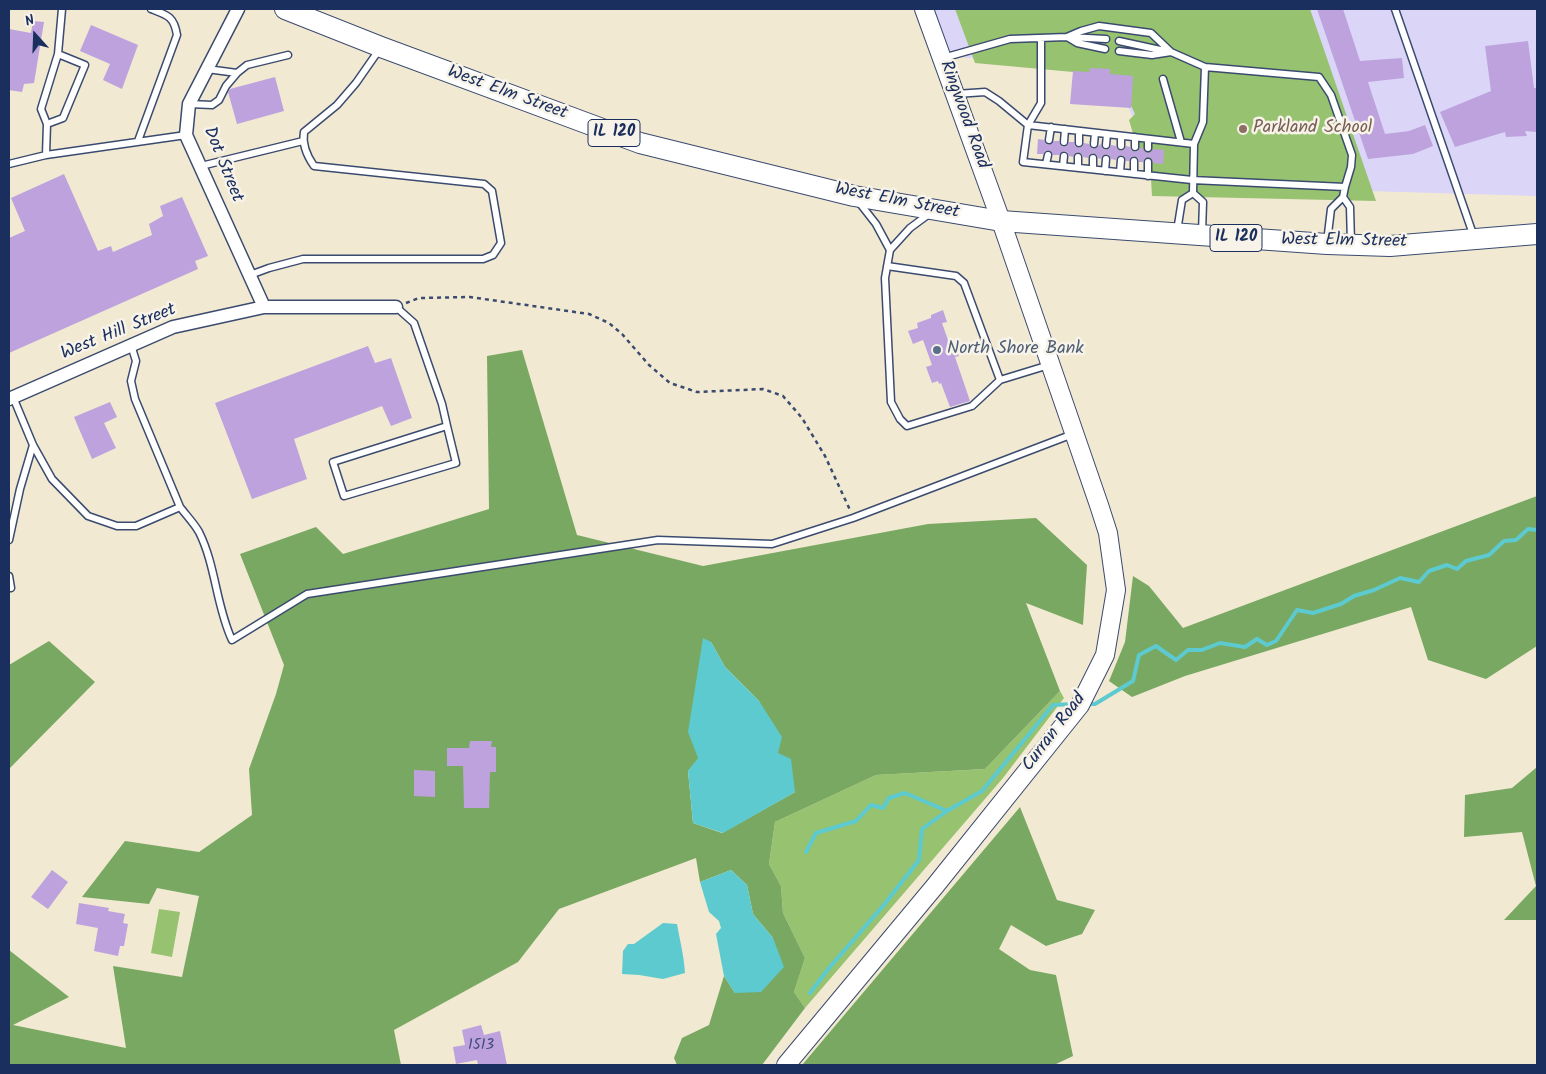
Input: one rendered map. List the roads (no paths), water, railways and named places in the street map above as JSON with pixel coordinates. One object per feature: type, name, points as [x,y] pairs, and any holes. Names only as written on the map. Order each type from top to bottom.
[{"type":"main road","name":"West Elm Street","points":[[284,9],[640,143],[854,196],[1001,220],[1327,244],[1390,246],[1537,234]]},
{"type":"street","name":"Dot Street","points":[[238,9],[189,104],[186,134],[264,307]]},
{"type":"street","name":"Ringwood Road","points":[[924,9],[1001,220]]},
{"type":"street","name":"Curran Road","points":[[786,1065],[935,886],[1080,705],[1105,655],[1116,590],[1108,533],[1001,220]]},
{"type":"street","name":"West Hill Street","points":[[11,398],[173,327],[264,307],[396,307]]},
{"type":"lane","points":[[46,155],[47,124],[41,109],[58,54],[62,9]]},
{"type":"lane","points":[[138,141],[177,35],[175,24],[169,16],[151,9]]},
{"type":"lane","points":[[1395,9],[1475,239]]},
{"type":"lane","points":[[1067,37],[1099,26],[1151,33],[1171,52]]},
{"type":"lane","points":[[942,58],[1010,39],[1067,37],[1106,39]]},
{"type":"lane","points":[[1067,37],[1077,43],[1105,49]]},
{"type":"lane","points":[[1041,38],[1041,103],[1028,125],[1023,162],[1192,180],[1345,187]]},
{"type":"lane","points":[[1119,41],[1171,52],[1205,67],[1318,77],[1331,95],[1352,155],[1351,167],[1343,197],[1331,209],[1327,244]]},
{"type":"lane","points":[[250,275],[303,259],[483,259],[493,255],[501,243],[492,192],[484,184],[314,166],[309,160],[303,141],[304,132],[336,105],[356,83],[382,47]]},
{"type":"lane","points":[[1119,51],[1152,55],[1171,52]]},
{"type":"lane","points":[[47,124],[63,118],[85,65],[58,54]]},
{"type":"lane","points":[[189,104],[212,105],[219,100],[226,86],[237,73],[247,65],[288,56]]},
{"type":"lane","points":[[1202,236],[1203,202],[1193,193],[1192,180],[1194,144],[1203,122],[1205,67]]},
{"type":"lane","points":[[207,69],[237,73]]},
{"type":"lane","points":[[1163,79],[1181,142]]},
{"type":"lane","points":[[955,94],[985,92],[1028,125],[1194,144]]},
{"type":"lane","points":[[1049,140],[1051,128]]},
{"type":"lane","points":[[1064,142],[1065,129]]},
{"type":"lane","points":[[1079,131],[1079,143]]},
{"type":"lane","points":[[1094,144],[1095,133]]},
{"type":"lane","points":[[9,164],[46,155],[186,134]]},
{"type":"lane","points":[[1106,145],[1107,134]]},
{"type":"lane","points":[[1121,136],[1121,146]]},
{"type":"lane","points":[[1135,137],[1135,147]]},
{"type":"lane","points":[[1148,139],[1148,148]]},
{"type":"lane","points":[[200,166],[303,141]]},
{"type":"lane","points":[[1046,164],[1048,154]]},
{"type":"lane","points":[[1063,166],[1064,156]]},
{"type":"lane","points":[[1078,157],[1078,168]]},
{"type":"lane","points":[[1093,158],[1093,169]]},
{"type":"lane","points":[[1105,171],[1106,159]]},
{"type":"lane","points":[[1120,172],[1121,160]]},
{"type":"lane","points":[[1134,161],[1134,174]]},
{"type":"lane","points":[[1148,162],[1148,176]]},
{"type":"lane","points":[[1176,234],[1182,200],[1193,193]]},
{"type":"lane","points":[[854,196],[876,224],[890,250]]},
{"type":"lane","points":[[1343,197],[1350,207],[1351,245]]},
{"type":"lane","points":[[936,210],[910,228],[890,250],[887,266],[891,402],[900,419],[907,426],[972,406],[1000,380],[1050,364]]},
{"type":"lane","points":[[887,266],[956,276],[964,283],[1000,380]]},
{"type":"lane","points":[[396,307],[414,323],[442,404],[456,463],[344,496],[333,462],[447,426]]},
{"type":"lane","points":[[131,345],[136,361],[131,381],[134,399],[180,507],[198,532],[212,569],[226,627],[232,640],[307,594],[658,540],[772,544],[854,518],[1073,434]]},
{"type":"lane","points":[[11,398],[33,445],[52,479],[88,516],[116,526],[136,526],[180,507]]},
{"type":"lane","points":[[9,540],[20,489],[33,445]]},
{"type":"lane","points":[[9,576],[11,588]]},
{"type":"water","points":[[703,638],[711,642],[725,667],[759,701],[782,737],[778,753],[791,759],[795,792],[723,833],[693,823],[688,771],[698,758],[688,732]]},
{"type":"water","points":[[731,870],[747,885],[753,914],[773,938],[784,967],[761,992],[735,993],[724,976],[716,934],[721,928],[719,921],[709,912],[700,882]]},
{"type":"water","points":[[663,923],[677,924],[685,973],[663,979],[622,974],[623,951],[628,944],[634,944]]},
{"type":"waterway","points":[[1087,704],[1095,704],[1133,681],[1139,655],[1156,646],[1176,660],[1188,650],[1202,650],[1220,643],[1245,647],[1257,639],[1267,645],[1276,641],[1297,610],[1313,613],[1341,604],[1354,596],[1374,590],[1400,578],[1419,582],[1429,571],[1447,565],[1457,569],[1466,561],[1489,555],[1504,541],[1516,540],[1528,529],[1537,530]]},
{"type":"waterway","points":[[806,852],[816,833],[856,821],[871,805],[883,808],[889,798],[905,793],[947,811],[982,791],[1053,705],[1073,704]]},
{"type":"waterway","points":[[810,993],[919,860],[922,829],[947,811]]},
{"type":"place","name":"Parkland School","points":[[1243,129]]},
{"type":"place","name":"North Shore Bank","points":[[937,350]]}]
